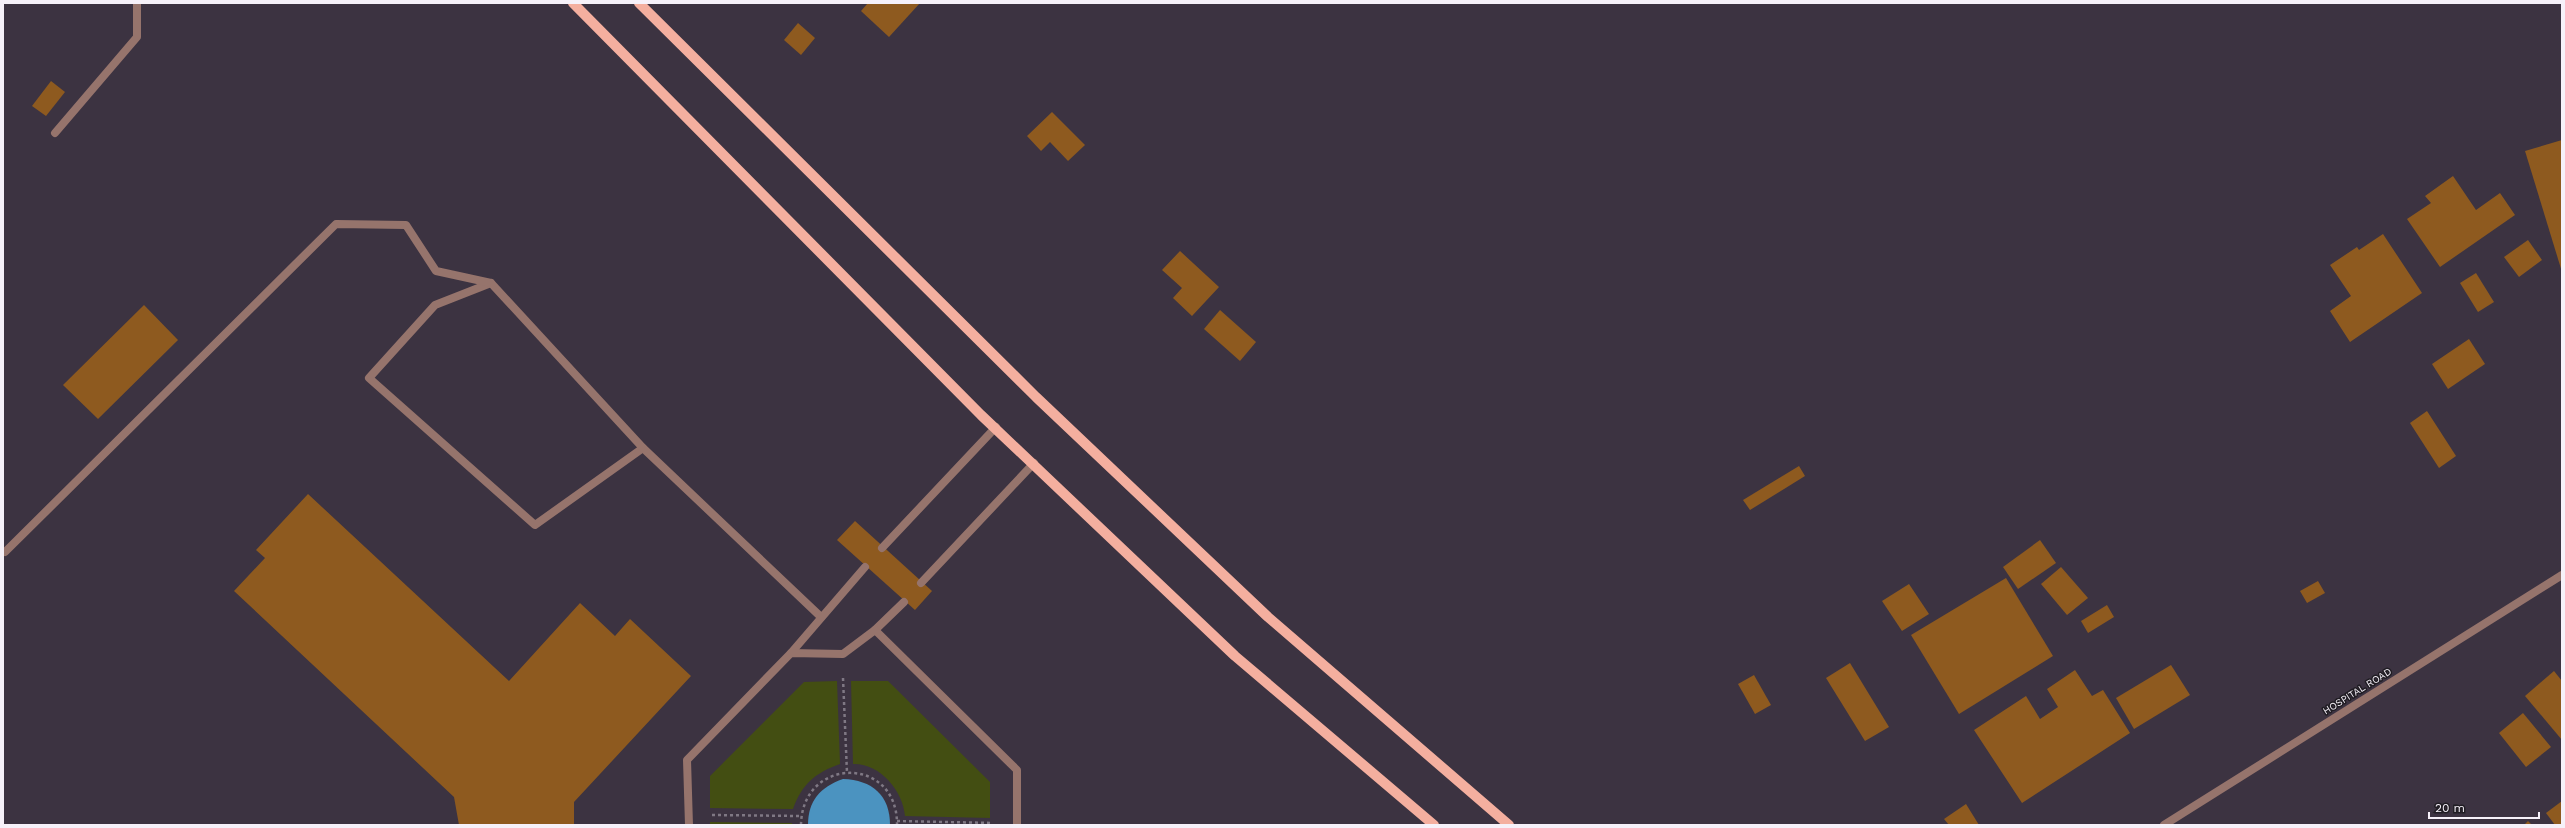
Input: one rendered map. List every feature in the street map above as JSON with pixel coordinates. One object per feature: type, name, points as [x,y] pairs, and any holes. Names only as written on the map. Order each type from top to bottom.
[{"type":"main road","points":[[573,3],[976,409],[1235,656],[1434,825]]},
{"type":"main road","points":[[639,3],[1036,397],[1251,601],[1509,825]]},
{"type":"street","points":[[55,133],[137,37],[137,3]]},
{"type":"street","points":[[5,552],[336,224],[406,225],[436,271],[491,284],[643,448],[821,617]]},
{"type":"street","points":[[491,284],[435,305],[369,378],[535,525],[643,448]]},
{"type":"street","points":[[882,548],[996,427]]},
{"type":"street","points":[[921,583],[1034,463]]},
{"type":"street","points":[[689,825],[687,760],[791,653],[865,567]]},
{"type":"street","name":"HOSPITAL ROAD","points":[[2164,825],[2562,575]]},
{"type":"street","points":[[791,653],[843,654],[875,630],[904,602]]},
{"type":"street","points":[[875,630],[1017,770],[1017,824]]},
{"type":"path","points":[[843,654],[847,773]]},
{"type":"path","points":[[801,825],[801,816],[806,799],[815,786],[827,778],[847,773],[871,777],[884,786],[892,798],[897,825]]},
{"type":"path","points":[[688,814],[801,816]]},
{"type":"path","points":[[897,821],[1017,824]]},
{"type":"green space","points":[[837,681],[840,764],[823,771],[810,780],[805,786],[793,809],[710,808],[710,776],[804,682]]},
{"type":"green space","points":[[851,681],[888,681],[990,782],[990,818],[905,816],[900,797],[895,788],[881,773],[863,765],[853,764]]},
{"type":"green space","points":[[710,822],[792,823],[792,825],[710,825]]},
{"type":"water","points":[[843,779],[863,782],[877,791],[887,805],[890,825],[808,825],[810,809],[817,796],[828,786]]},
{"type":"building","points":[[868,3],[920,3],[889,37],[861,11]]},
{"type":"building","points":[[798,23],[815,38],[801,55],[784,40]]},
{"type":"building","points":[[51,81],[65,92],[46,116],[32,106]]},
{"type":"building","points":[[1052,112],[1085,145],[1068,161],[1050,142],[1041,151],[1027,136]]},
{"type":"building","points":[[2562,140],[2562,272],[2525,151]]},
{"type":"building","points":[[2453,176],[2476,210],[2500,193],[2515,215],[2440,267],[2407,219],[2431,203],[2425,196]]},
{"type":"building","points":[[2383,234],[2422,293],[2350,342],[2330,311],[2351,296],[2330,265],[2357,247],[2359,250]]},
{"type":"building","points":[[2528,240],[2542,260],[2519,277],[2504,257]]},
{"type":"building","points":[[1180,251],[1219,287],[1192,316],[1173,298],[1182,288],[1162,270]]},
{"type":"building","points":[[2476,273],[2494,302],[2478,312],[2460,283]]},
{"type":"building","points":[[144,305],[178,340],[98,419],[63,385]]},
{"type":"building","points":[[1220,310],[1256,342],[1240,361],[1204,329]]},
{"type":"building","points":[[2469,339],[2485,364],[2448,389],[2432,364]]},
{"type":"building","points":[[2427,411],[2456,456],[2439,468],[2410,423]]},
{"type":"building","points":[[1799,466],[1805,476],[1750,510],[1743,500]]},
{"type":"building","points":[[308,494],[509,681],[580,603],[615,636],[630,619],[691,676],[574,802],[574,825],[459,825],[454,797],[234,591],[265,558],[256,550]]},
{"type":"building","points":[[855,521],[932,591],[915,610],[837,540]]},
{"type":"building","points":[[2040,540],[2056,563],[2018,589],[2003,567]]},
{"type":"building","points":[[2061,567],[2088,598],[2067,615],[2041,584]]},
{"type":"building","points":[[2006,578],[2053,656],[1959,714],[1911,635]]},
{"type":"building","points":[[2318,581],[2325,593],[2307,603],[2300,591]]},
{"type":"building","points":[[1909,584],[1929,614],[1902,631],[1882,601]]},
{"type":"building","points":[[2107,605],[2114,617],[2088,633],[2081,621]]},
{"type":"building","points":[[1850,663],[1889,727],[1865,741],[1826,678]]},
{"type":"building","points":[[2171,665],[2190,695],[2134,729],[2116,698]]},
{"type":"building","points":[[2075,670],[2092,696],[2103,690],[2130,733],[2022,803],[1974,730],[2026,696],[2040,719],[2058,707],[2047,689]]},
{"type":"building","points":[[2554,671],[2562,681],[2562,740],[2525,696]]},
{"type":"building","points":[[1754,675],[1771,705],[1755,714],[1738,684]]},
{"type":"building","points":[[2523,713],[2551,747],[2526,767],[2499,733]]},
{"type":"building","points":[[2562,801],[2562,825],[2555,825],[2546,813]]},
{"type":"building","points":[[1966,804],[1979,825],[1949,825],[1944,819]]},
{"type":"building","points":[[2528,821],[2532,825],[2524,825]]}]
